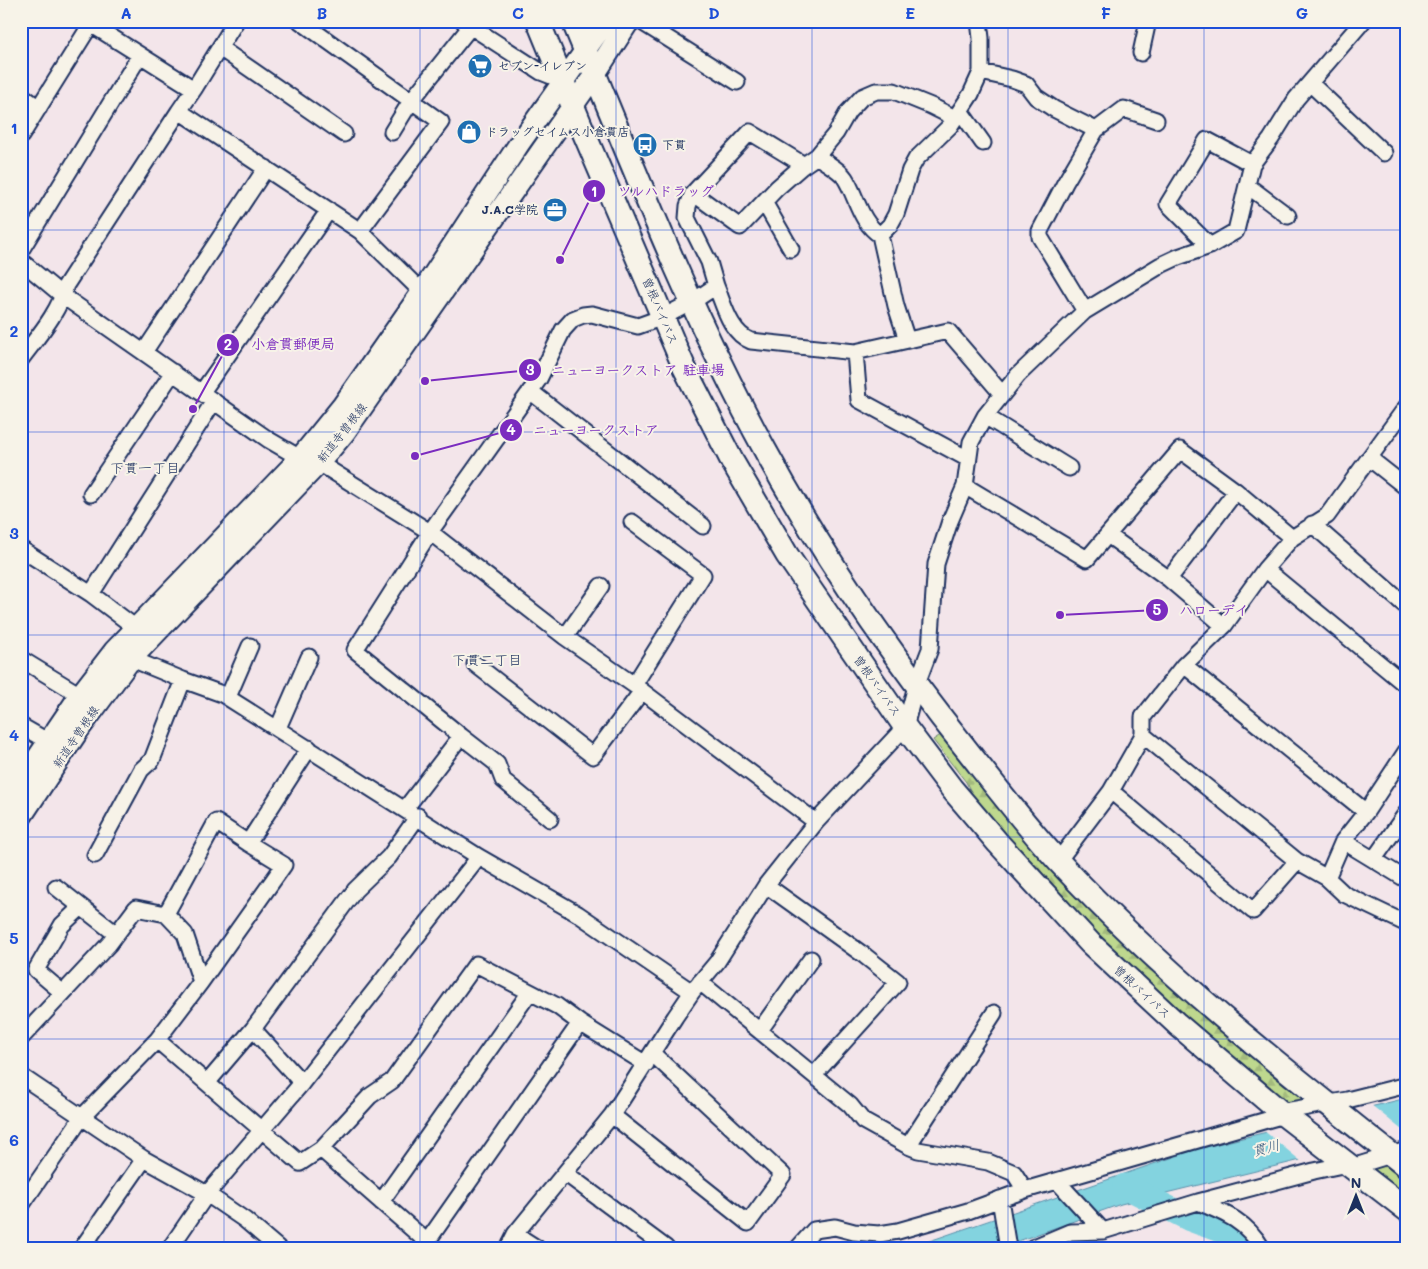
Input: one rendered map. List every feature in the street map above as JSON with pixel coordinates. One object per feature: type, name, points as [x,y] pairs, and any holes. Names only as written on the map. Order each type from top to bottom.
[{"type":"highway","name":"曽根バイパス","points":[[538,21],[684,367],[732,460],[787,555],[905,727],[952,789],[998,843],[1090,943],[1177,1024],[1285,1116],[1407,1210]]},
{"type":"highway","points":[[573,21],[692,302],[765,450],[855,599],[916,686],[1007,801],[1058,861],[1113,918],[1195,993],[1329,1107],[1397,1155]]},
{"type":"main road","name":"新道寺曽根線","points":[[21,818],[78,731],[136,628],[300,458],[343,404],[422,292],[519,144],[586,52],[606,21]]},
{"type":"main road","name":"新道寺曽根線","points":[[21,782],[80,695],[319,464],[351,424],[572,104],[595,74],[629,21]]},
{"type":"street","points":[[21,359],[46,325],[64,296],[66,285],[194,89],[236,21]]},
{"type":"street","points":[[300,21],[441,122],[360,231]]},
{"type":"street","points":[[640,21],[737,82]]},
{"type":"street","points":[[880,235],[890,225],[896,214],[910,170],[916,158],[950,126],[981,72],[982,38],[979,21]]},
{"type":"street","points":[[1141,53],[1148,21]]},
{"type":"street","points":[[508,1248],[515,1234],[612,1115],[696,987],[717,962],[766,885],[816,822],[905,727],[916,686],[930,649],[936,564],[950,521],[965,486],[971,442],[985,416],[1018,375],[1085,311],[1161,265],[1210,246],[1236,231],[1252,164],[1272,139],[1296,99],[1363,21]]},
{"type":"street","points":[[21,136],[89,23],[194,89]]},
{"type":"street","points":[[392,132],[411,101],[467,24],[541,72],[564,81]]},
{"type":"street","points":[[220,48],[344,134]]},
{"type":"street","points":[[21,250],[140,55]]},
{"type":"street","points":[[981,72],[1026,84],[1036,97],[1054,109],[1096,130]]},
{"type":"street","points":[[1310,83],[1384,153]]},
{"type":"street","points":[[693,194],[740,227],[776,188],[817,156],[836,133],[848,112],[862,97],[876,91],[894,91],[958,115],[983,142]]},
{"type":"street","points":[[21,95],[39,108]]},
{"type":"street","points":[[1085,311],[1040,237],[1040,231],[1096,130],[1124,109],[1156,120]]},
{"type":"street","points":[[179,110],[360,231],[422,292]]},
{"type":"street","points":[[804,165],[750,132],[693,194],[688,206],[687,218],[709,262],[716,286],[733,327],[743,338],[751,341],[855,352],[948,330],[1002,394]]},
{"type":"street","points":[[1210,246],[1168,204],[1207,140],[1252,164]]},
{"type":"street","points":[[817,156],[844,176],[862,214],[872,230],[880,235],[896,306],[906,340]]},
{"type":"street","points":[[144,352],[266,168]]},
{"type":"street","points":[[1248,186],[1288,216]]},
{"type":"street","points":[[764,202],[791,250]]},
{"type":"street","points":[[91,594],[208,396],[329,210]]},
{"type":"street","points":[[21,261],[64,296],[269,440],[300,458],[319,464],[430,532],[565,637],[638,688],[816,822]]},
{"type":"street","points":[[550,819],[503,780],[497,764],[355,650],[430,532],[539,379],[563,330],[573,319],[592,314],[638,326],[662,317],[692,302],[716,286]]},
{"type":"street","points":[[855,352],[859,400],[968,459]]},
{"type":"street","points":[[91,494],[173,372]]},
{"type":"street","points":[[530,391],[703,526]]},
{"type":"street","points":[[1058,861],[1111,791],[1143,735],[1143,718],[1184,665],[1224,626],[1265,570],[1292,538],[1327,516],[1407,406]]},
{"type":"street","points":[[985,416],[1069,468]]},
{"type":"street","points":[[965,486],[1087,559],[1180,450],[1236,491],[1292,538]]},
{"type":"street","points":[[1370,458],[1407,488]]},
{"type":"street","points":[[1169,579],[1236,491]]},
{"type":"street","points":[[475,664],[594,756],[638,688],[703,575],[632,522]]},
{"type":"street","points":[[1312,524],[1407,607]]},
{"type":"street","points":[[1108,534],[1169,579],[1224,626]]},
{"type":"street","points":[[21,549],[91,594],[136,628]]},
{"type":"street","points":[[1265,570],[1407,686]]},
{"type":"street","points":[[565,637],[601,586]]},
{"type":"street","points":[[228,697],[250,646]]},
{"type":"street","points":[[122,655],[228,697],[412,812],[479,857],[578,914],[696,987],[760,1030],[850,1105],[863,1121],[918,1150],[988,1162],[1014,1173],[1025,1190]]},
{"type":"street","points":[[278,728],[309,657]]},
{"type":"street","points":[[21,659],[80,695]]},
{"type":"street","points":[[1184,665],[1366,812]]},
{"type":"street","points":[[95,855],[141,770],[152,760],[183,680]]},
{"type":"street","points":[[21,726],[49,742]]},
{"type":"street","points":[[1143,735],[1297,861],[1327,878],[1344,894],[1407,924]]},
{"type":"street","points":[[207,1083],[253,1029],[355,890],[389,857],[412,812],[461,736]]},
{"type":"street","points":[[248,843],[309,748]]},
{"type":"street","points":[[1327,878],[1343,841],[1366,812],[1407,750]]},
{"type":"street","points":[[1111,791],[1253,911],[1297,861]]},
{"type":"street","points":[[1374,859],[1407,812]]},
{"type":"street","points":[[21,1206],[82,1118],[157,1040],[202,982],[284,865],[216,822],[166,914]]},
{"type":"street","points":[[1343,841],[1407,880]]},
{"type":"street","points":[[170,1248],[207,1194],[302,1083],[479,857]]},
{"type":"street","points":[[766,885],[898,982],[814,1075]]},
{"type":"street","points":[[56,888],[116,934]]},
{"type":"street","points":[[63,993],[36,970],[62,925],[81,907]]},
{"type":"street","points":[[21,1038],[116,934],[136,908],[166,914],[185,934],[202,982]]},
{"type":"street","points":[[760,1030],[811,959]]},
{"type":"street","points":[[157,1040],[300,1163],[321,1149],[370,1096],[392,1081],[476,964],[557,1006],[580,1023],[649,1059],[783,1175],[748,1222],[612,1115]]},
{"type":"street","points":[[381,1202],[530,992]]},
{"type":"street","points":[[908,1146],[994,1013]]},
{"type":"street","points":[[321,1149],[430,1245],[580,1023]]},
{"type":"street","points":[[253,1029],[302,1083]]},
{"type":"street","points":[[21,1076],[144,1159],[207,1194],[245,1220],[278,1248]]},
{"type":"street","points":[[798,1248],[814,1230],[835,1227],[854,1232],[878,1234],[898,1232],[1001,1202],[1025,1190],[1060,1184],[1285,1116],[1329,1107],[1407,1085]]},
{"type":"street","points":[[1032,1248],[1070,1232],[1127,1224],[1198,1202],[1314,1171],[1347,1163],[1397,1155]]},
{"type":"street","points":[[82,1248],[144,1159]]},
{"type":"street","points":[[566,1173],[666,1248]]},
{"type":"street","points":[[1060,1184],[1100,1228]]},
{"type":"street","points":[[1001,1202],[1008,1248]]},
{"type":"street","points":[[1198,1202],[1238,1220],[1253,1234],[1262,1248]]},
{"type":"street","points":[[515,1234],[537,1248]]},
{"type":"green space","points":[[942,734],[1311,1102],[1288,1106],[1171,1006],[1108,946],[978,806],[966,782],[933,740]]},
{"type":"green space","points":[[1386,1161],[1407,1177],[1407,1200],[1374,1174],[1374,1167]]},
{"type":"water","points":[[1407,1098],[1407,1134],[1121,1204],[999,1248],[909,1248],[1197,1149]]},
{"type":"pier","points":[[1370,1104],[1407,1134],[1407,1136],[1302,1162],[1263,1130]]},
{"type":"waterway","name":"貫川","points":[[1125,1186],[1190,1219],[1231,1234],[1246,1248]]},
{"type":"place","name":"セブン-イレブン","points":[[480,66]]},
{"type":"place","name":"ドラッグセイムス小倉貫店","points":[[469,132]]},
{"type":"place","name":"下貫","points":[[645,145]]},
{"type":"place","name":"J.A.C学院","points":[[555,210]]},
{"type":"place","name":"ツルハドラッグ","points":[[560,260]]},
{"type":"place","name":"ニューヨークストア 駐車場","points":[[425,381]]},
{"type":"place","name":"小倉貫郵便局","points":[[193,409]]},
{"type":"place","name":"ニューヨークストア","points":[[415,456]]},
{"type":"place","name":"ハローデイ","points":[[1060,615]]},
{"type":"district","name":"下貫一丁目","points":[[145,468]]},
{"type":"district","name":"下貫二丁目","points":[[487,660]]}]
